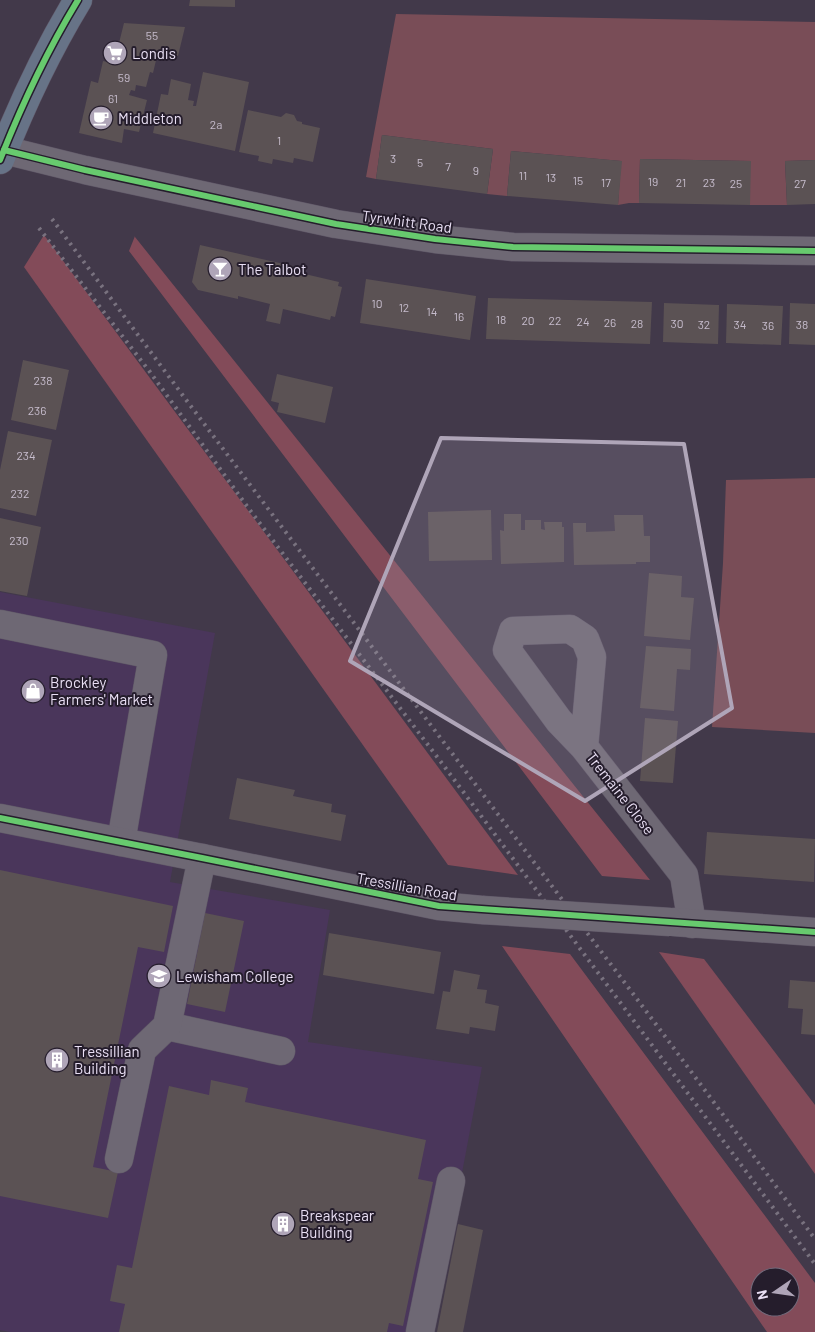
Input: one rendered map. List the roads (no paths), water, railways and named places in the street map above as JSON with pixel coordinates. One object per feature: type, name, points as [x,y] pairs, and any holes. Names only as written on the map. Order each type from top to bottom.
[{"type":"highway","points":[[2,155],[26,97],[78,0]]},
{"type":"street","name":"Tyrwhitt Road","points":[[2,155],[85,170],[336,224],[434,239],[513,247],[815,251]]},
{"type":"street","points":[[0,624],[153,655],[121,842]]},
{"type":"street","name":"Tremaine Close","points":[[584,747],[592,657],[585,639],[570,629],[513,631],[507,650],[559,721],[584,747],[684,875],[681,923]]},
{"type":"street","name":"Tressillian Road","points":[[0,818],[439,906],[815,932]]},
{"type":"street","points":[[119,1159],[142,1050],[167,1026],[202,858]]},
{"type":"street","points":[[167,1026],[281,1051]]},
{"type":"street","points":[[420,1332],[451,1181]]},
{"type":"railway","points":[[52,219],[815,1239]]},
{"type":"railway","points":[[39,228],[150,372],[249,509],[441,762],[815,1264]]},
{"type":"place","name":"Londis","points":[[115,53]]},
{"type":"place","name":"Middleton","points":[[101,118]]},
{"type":"place","name":"The Talbot","points":[[220,269]]},
{"type":"place","name":"Brockley Farmers' Market","points":[[33,691]]},
{"type":"place","name":"Lewisham College","points":[[159,976]]},
{"type":"place","name":"Tressillian Building","points":[[57,1060]]},
{"type":"place","name":"Breakspear Building","points":[[283,1224]]}]
